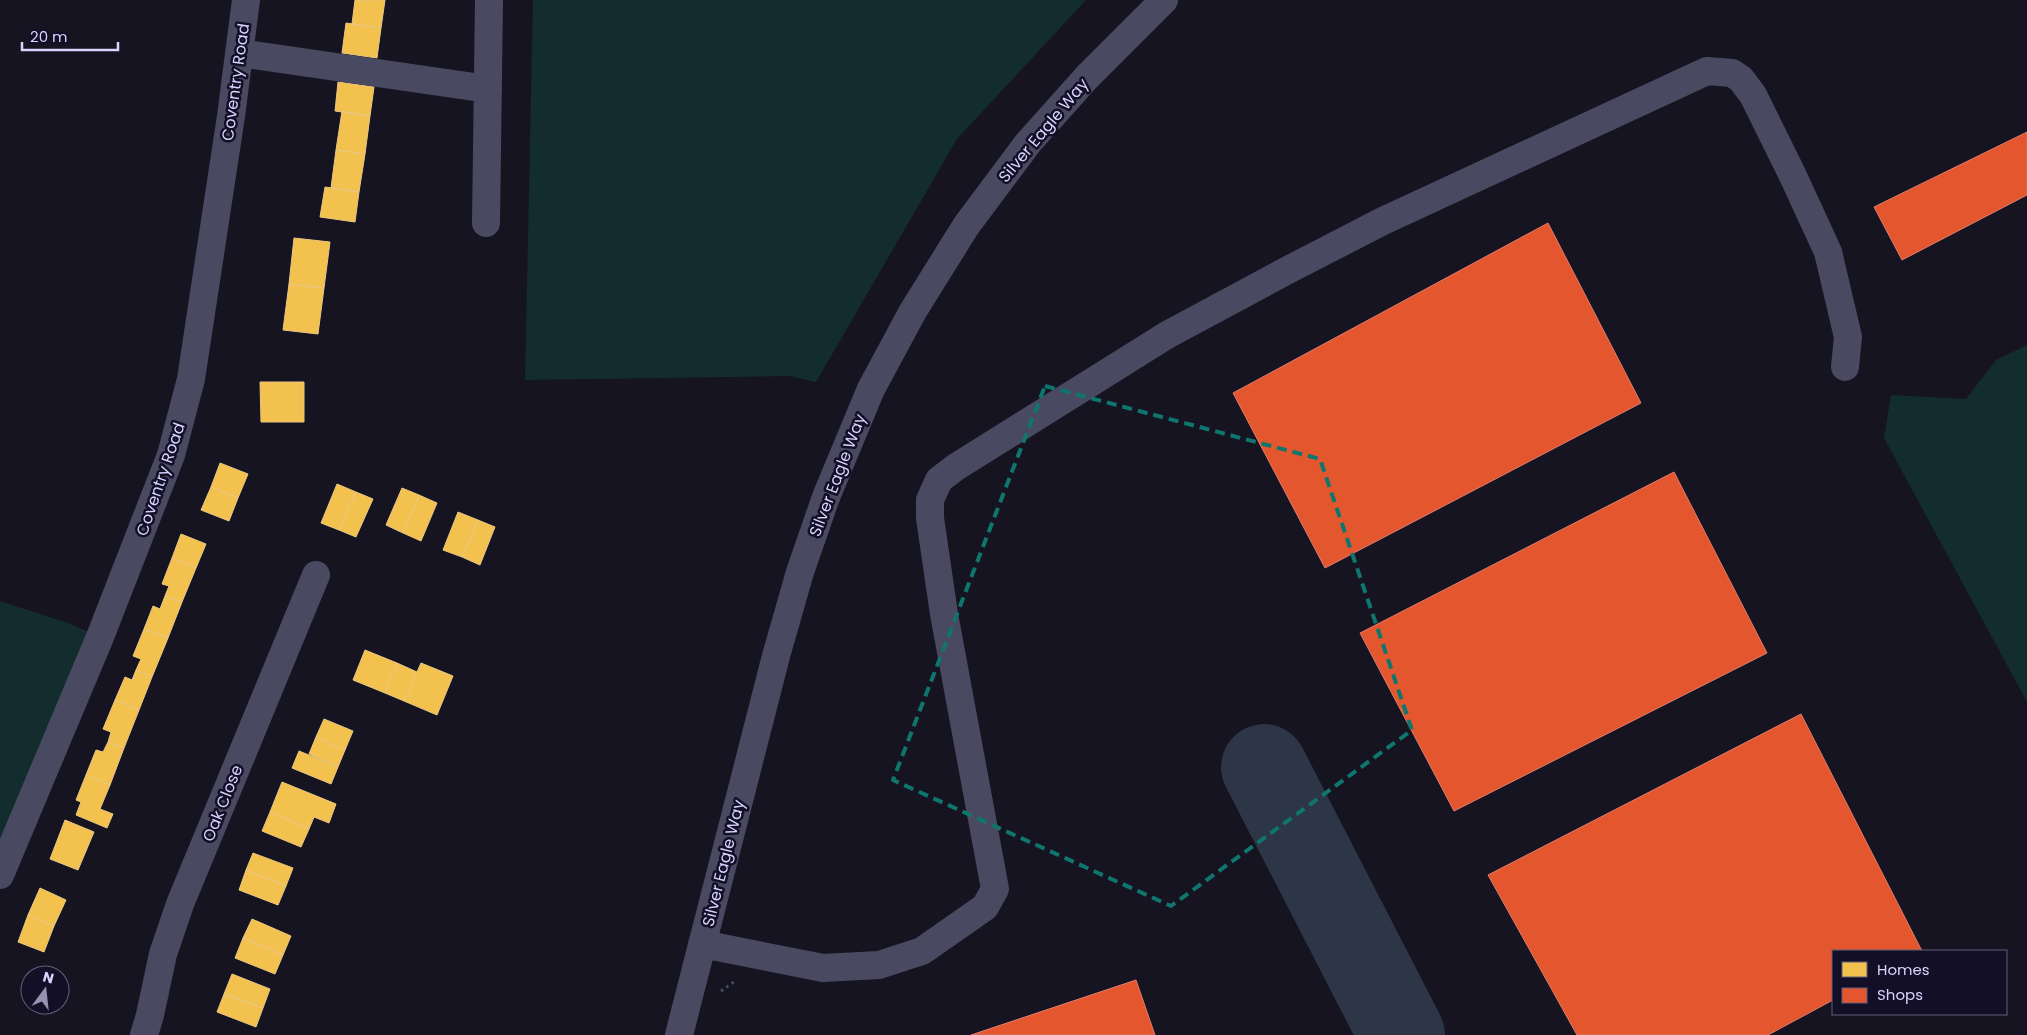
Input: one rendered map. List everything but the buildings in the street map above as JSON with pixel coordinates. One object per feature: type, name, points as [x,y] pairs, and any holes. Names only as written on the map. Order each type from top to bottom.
[{"type":"street","name":"Coventry Road","points":[[0,875],[100,637],[172,455],[191,378],[246,0]]},
{"type":"street","points":[[486,223],[489,0]]},
{"type":"street","name":"Silver Eagle Way","points":[[679,1035],[776,656],[800,572],[826,497],[871,389],[913,311],[966,226],[1028,143],[1087,77],[1164,0]]},
{"type":"street","points":[[239,53],[488,90]]},
{"type":"street","points":[[702,944],[823,968],[879,965],[922,951],[985,907],[995,889],[944,614],[930,518],[930,500],[939,480],[956,467],[1167,335],[1357,235],[1707,71],[1732,73],[1741,79],[1752,95],[1793,176],[1828,252],[1848,337],[1845,367]]},
{"type":"street","name":"Oak Close","points":[[144,1035],[163,954],[176,912],[316,575]]},
{"type":"highlighted area","points":[[1045,386],[1320,459],[1412,730],[1171,906],[893,780]]},
{"type":"green space","points":[[533,0],[1086,0],[957,139],[816,382],[790,376],[525,380]]},
{"type":"green space","points":[[2027,345],[2027,702],[1884,438],[1891,395],[1966,399],[1996,360]]},
{"type":"green space","points":[[0,601],[68,623],[100,637],[0,874]]},
{"type":"taxiway","points":[[1264,767],[1402,1035]]}]
